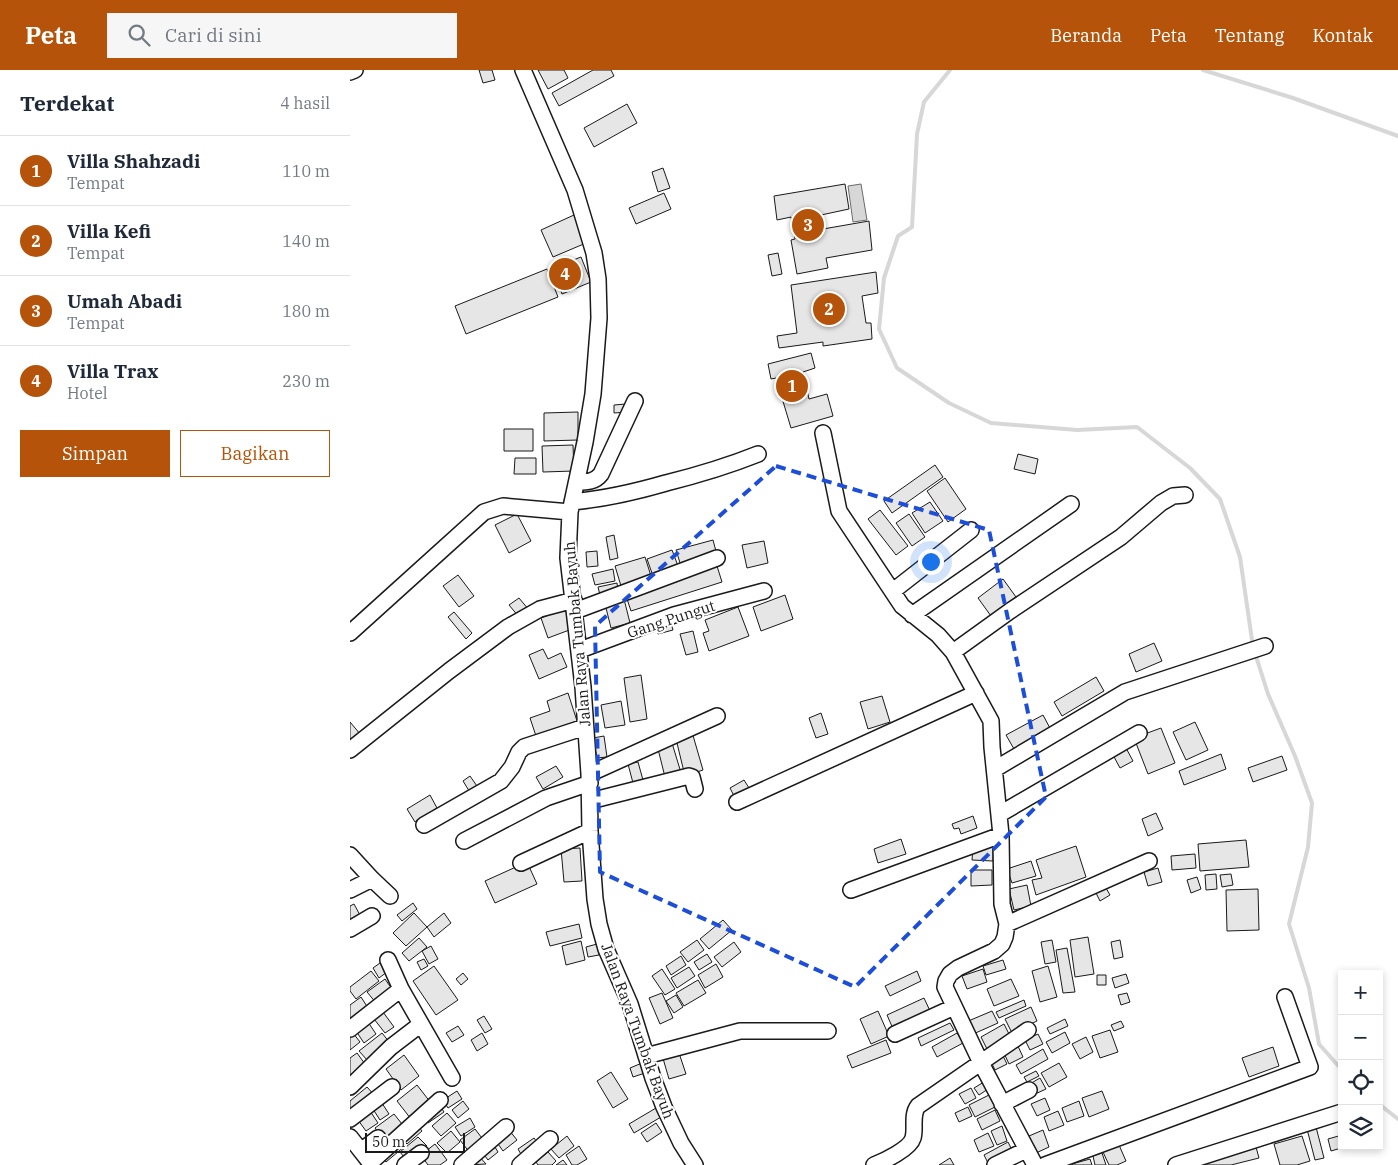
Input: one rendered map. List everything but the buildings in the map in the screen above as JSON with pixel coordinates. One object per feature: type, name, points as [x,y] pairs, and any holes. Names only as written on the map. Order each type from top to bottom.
[{"type":"street","points":[[350,72],[355,70]]},
{"type":"street","name":"Jalan Raya Tumbak Bayuh","points":[[523,70],[575,190],[594,253],[598,279],[599,318],[593,394],[571,507],[568,558],[580,650],[595,899],[606,949],[630,1004],[664,1107],[681,1143],[695,1165]]},
{"type":"street","points":[[577,482],[591,482],[601,474],[635,400]]},
{"type":"street","points":[[823,433],[839,510],[902,606],[938,635],[953,652],[991,721],[1000,814],[1002,904],[1007,924],[1005,937],[1002,944],[994,951],[958,968],[950,974],[945,987],[981,1064],[1034,1162]]},
{"type":"street","points":[[350,633],[484,512],[503,506],[571,507],[592,500],[636,492],[726,467],[758,454]]},
{"type":"street","points":[[953,652],[1010,611],[1121,537],[1161,503],[1173,496],[1185,495]]},
{"type":"street","points":[[912,615],[1072,504]]},
{"type":"street","points":[[893,591],[971,530]]},
{"type":"street","points":[[350,750],[449,671],[508,627],[540,609],[574,605],[717,558]]},
{"type":"street","name":"Gang Pungut","points":[[580,650],[674,615],[764,591]]},
{"type":"street","points":[[995,769],[1125,692],[1265,646]]},
{"type":"street","points":[[737,802],[976,694]]},
{"type":"street","points":[[464,841],[546,798],[717,716]]},
{"type":"street","points":[[424,825],[501,781],[524,747],[585,727]]},
{"type":"street","points":[[1000,814],[1139,733]]},
{"type":"street","points":[[590,801],[689,776],[692,777],[695,789]]},
{"type":"street","points":[[521,863],[590,831]]},
{"type":"street","points":[[851,890],[1001,835]]},
{"type":"street","points":[[350,855],[390,896]]},
{"type":"street","points":[[1007,924],[1149,861]]},
{"type":"street","points":[[350,890],[372,879]]},
{"type":"street","points":[[350,929],[372,916]]},
{"type":"street","points":[[388,960],[401,989],[452,1078]]},
{"type":"street","points":[[350,1029],[401,989]]},
{"type":"street","points":[[995,1165],[1034,1162],[1310,1067],[1285,997]]},
{"type":"street","points":[[895,1034],[954,1007]]},
{"type":"street","points":[[350,1087],[391,1047],[421,1024]]},
{"type":"street","points":[[874,1165],[883,1162],[909,1145],[914,1137],[915,1112],[918,1106],[1028,1030]]},
{"type":"street","points":[[646,1056],[740,1031],[828,1031]]},
{"type":"street","points":[[350,1119],[392,1086]]},
{"type":"street","points":[[1002,1104],[1029,1090]]},
{"type":"street","points":[[359,1149],[440,1100]]},
{"type":"street","points":[[1176,1165],[1338,1113]]},
{"type":"street","points":[[462,1165],[506,1127]]},
{"type":"street","points":[[359,1149],[378,1138]]},
{"type":"street","points":[[520,1165],[550,1139]]},
{"type":"street","points":[[405,1165],[421,1153]]},
{"type":"highlighted area","points":[[776,466],[989,530],[1046,797],[855,987],[600,872],[595,626]]},
{"type":"shaded area","points":[[861,184],[867,220],[853,222],[848,186]]},
{"type":"waterway","points":[[950,70],[924,102],[917,134],[912,227],[898,236],[884,278],[879,329],[897,368],[949,403],[991,423],[1077,430],[1137,427],[1190,468],[1220,499],[1240,557],[1253,647]]},
{"type":"waterway","points":[[1203,70],[1293,98],[1398,136]]},
{"type":"waterway","points":[[1255,653],[1268,694],[1295,756],[1312,803],[1308,847],[1289,924],[1309,988],[1319,1044],[1338,1065]]},
{"type":"waterway","points":[[1380,1105],[1398,1119]]},
{"type":"place","name":"Umah Abadi","points":[[808,225]]},
{"type":"place","name":"Villa Trax","points":[[565,274]]},
{"type":"place","name":"Villa Kefi","points":[[829,309]]},
{"type":"place","name":"Villa Shahzadi","points":[[792,386]]}]
